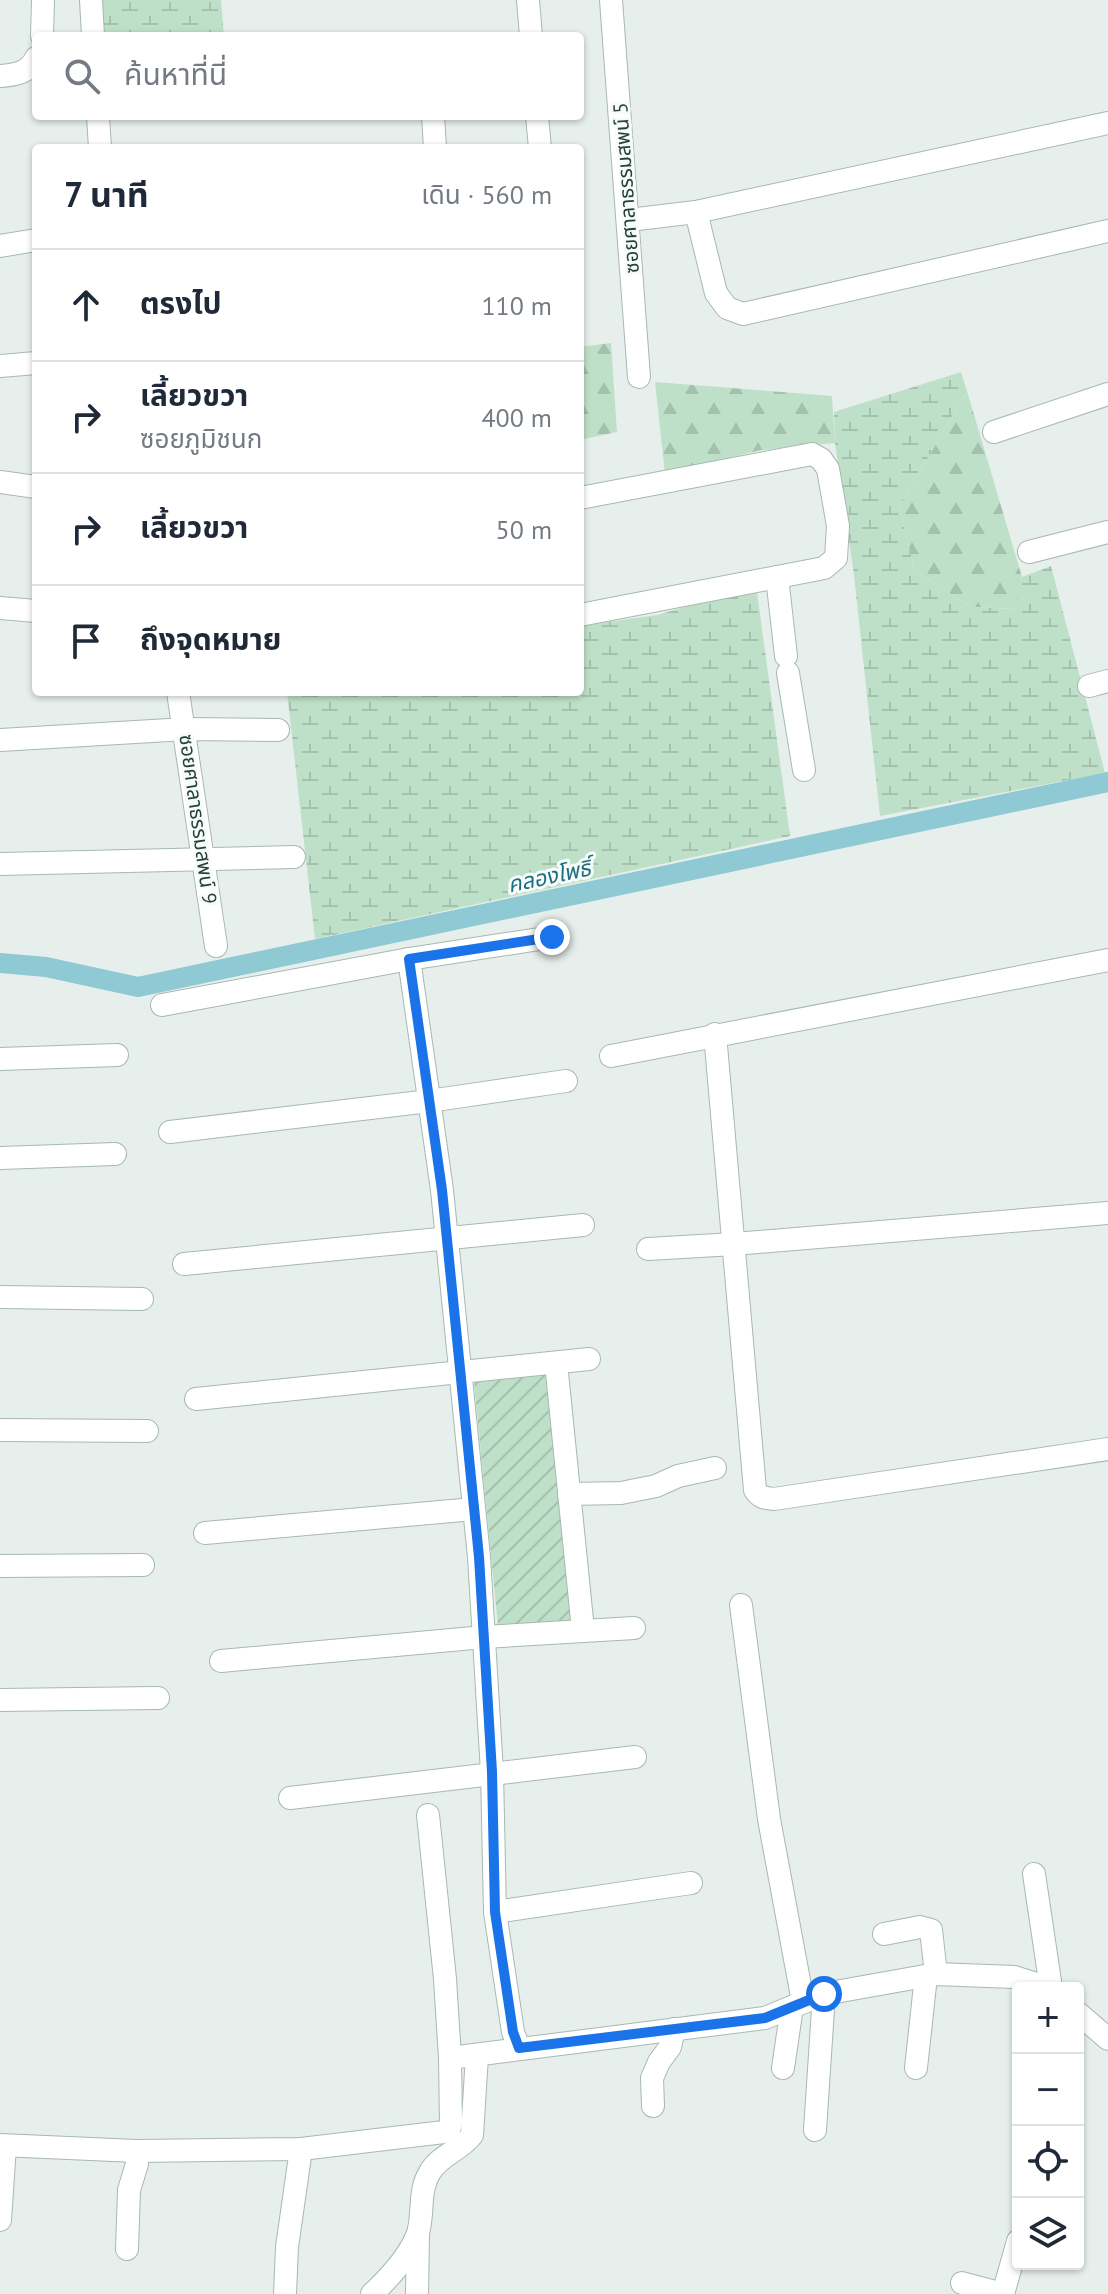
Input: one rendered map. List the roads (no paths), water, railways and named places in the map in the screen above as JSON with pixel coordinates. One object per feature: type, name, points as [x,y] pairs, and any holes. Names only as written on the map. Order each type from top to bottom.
[{"type":"street","points":[[42,32],[43,0]]},
{"type":"street","points":[[91,0],[93,32]]},
{"type":"street","points":[[528,0],[531,32]]},
{"type":"street","name":"ซอยศาลาธรรมสพน์ 5","points":[[611,0],[639,377]]},
{"type":"street","points":[[0,76],[18,74],[32,66]]},
{"type":"street","points":[[98,120],[100,144]]},
{"type":"street","points":[[433,120],[435,144]]},
{"type":"street","points":[[537,120],[540,144]]},
{"type":"street","points":[[629,220],[696,212],[1108,123]]},
{"type":"street","points":[[696,212],[716,293],[727,308],[743,314],[1108,231]]},
{"type":"street","points":[[0,246],[32,241]]},
{"type":"street","points":[[0,366],[32,363]]},
{"type":"street","points":[[994,432],[1108,394]]},
{"type":"street","points":[[584,497],[812,454],[821,459],[828,469],[838,526],[836,558],[824,568],[584,614]]},
{"type":"street","points":[[0,482],[32,486]]},
{"type":"street","points":[[1029,552],[1108,532]]},
{"type":"street","points":[[777,577],[804,770]]},
{"type":"street","points":[[0,608],[32,611]]},
{"type":"street","name":"ซอยศาลาธรรมสพน์ 9","points":[[179,696],[216,946]]},
{"type":"street","points":[[0,740],[186,729],[278,730]]},
{"type":"street","points":[[0,864],[294,857]]},
{"type":"street","points":[[162,1005],[409,959],[552,937]]},
{"type":"street","points":[[409,959],[447,1240],[474,1509],[492,1772],[495,1912],[513,2032],[519,2048]]},
{"type":"street","points":[[611,1056],[1108,960]]},
{"type":"street","points":[[715,1034],[755,1490],[763,1498],[894,1483],[1108,1449]]},
{"type":"street","points":[[0,1059],[117,1055]]},
{"type":"street","points":[[170,1132],[566,1081]]},
{"type":"street","points":[[0,1158],[115,1154]]},
{"type":"street","points":[[648,1249],[1108,1213]]},
{"type":"street","points":[[184,1264],[583,1225]]},
{"type":"street","points":[[0,1297],[142,1299]]},
{"type":"street","points":[[196,1399],[589,1359]]},
{"type":"street","points":[[556,1363],[583,1630]]},
{"type":"street","points":[[0,1430],[147,1431]]},
{"type":"street","points":[[569,1494],[621,1493],[715,1468]]},
{"type":"street","points":[[205,1533],[474,1509]]},
{"type":"street","points":[[0,1566],[143,1565]]},
{"type":"street","points":[[741,1605],[769,1819],[806,2001],[815,2130]]},
{"type":"street","points":[[221,1661],[484,1637],[634,1628]]},
{"type":"street","points":[[0,1700],[158,1698]]},
{"type":"street","points":[[290,1798],[635,1757]]},
{"type":"street","points":[[0,2220],[3,2145],[136,2151],[301,2149],[449,2129],[450,2058],[445,1979],[428,1815]]},
{"type":"street","points":[[1034,1874],[1049,1982]]},
{"type":"street","points":[[495,1912],[691,1883]]},
{"type":"street","points":[[884,1934],[920,1927],[931,1930],[931,1975],[916,2068]]},
{"type":"street","points":[[450,2058],[765,2018],[806,2001],[931,1975],[1014,1977],[1030,1982]]},
{"type":"street","points":[[783,2068],[806,2001]]},
{"type":"street","points":[[1084,2018],[1108,2039]]},
{"type":"street","points":[[653,2106],[652,2078],[670,2047],[674,2029]]},
{"type":"street","points":[[417,2294],[422,2194],[428,2175],[436,2164],[472,2135],[477,2056]]},
{"type":"street","points":[[285,2294],[287,2247],[301,2149]]},
{"type":"street","points":[[127,2249],[129,2190],[137,2164],[136,2151]]},
{"type":"street","points":[[372,2294],[402,2260],[418,2234]]},
{"type":"street","points":[[962,2283],[1003,2294],[1012,2262]]},
{"type":"waterway","name":"คลองโพธิ์","points":[[0,963],[46,967],[138,987],[1108,782]]}]
